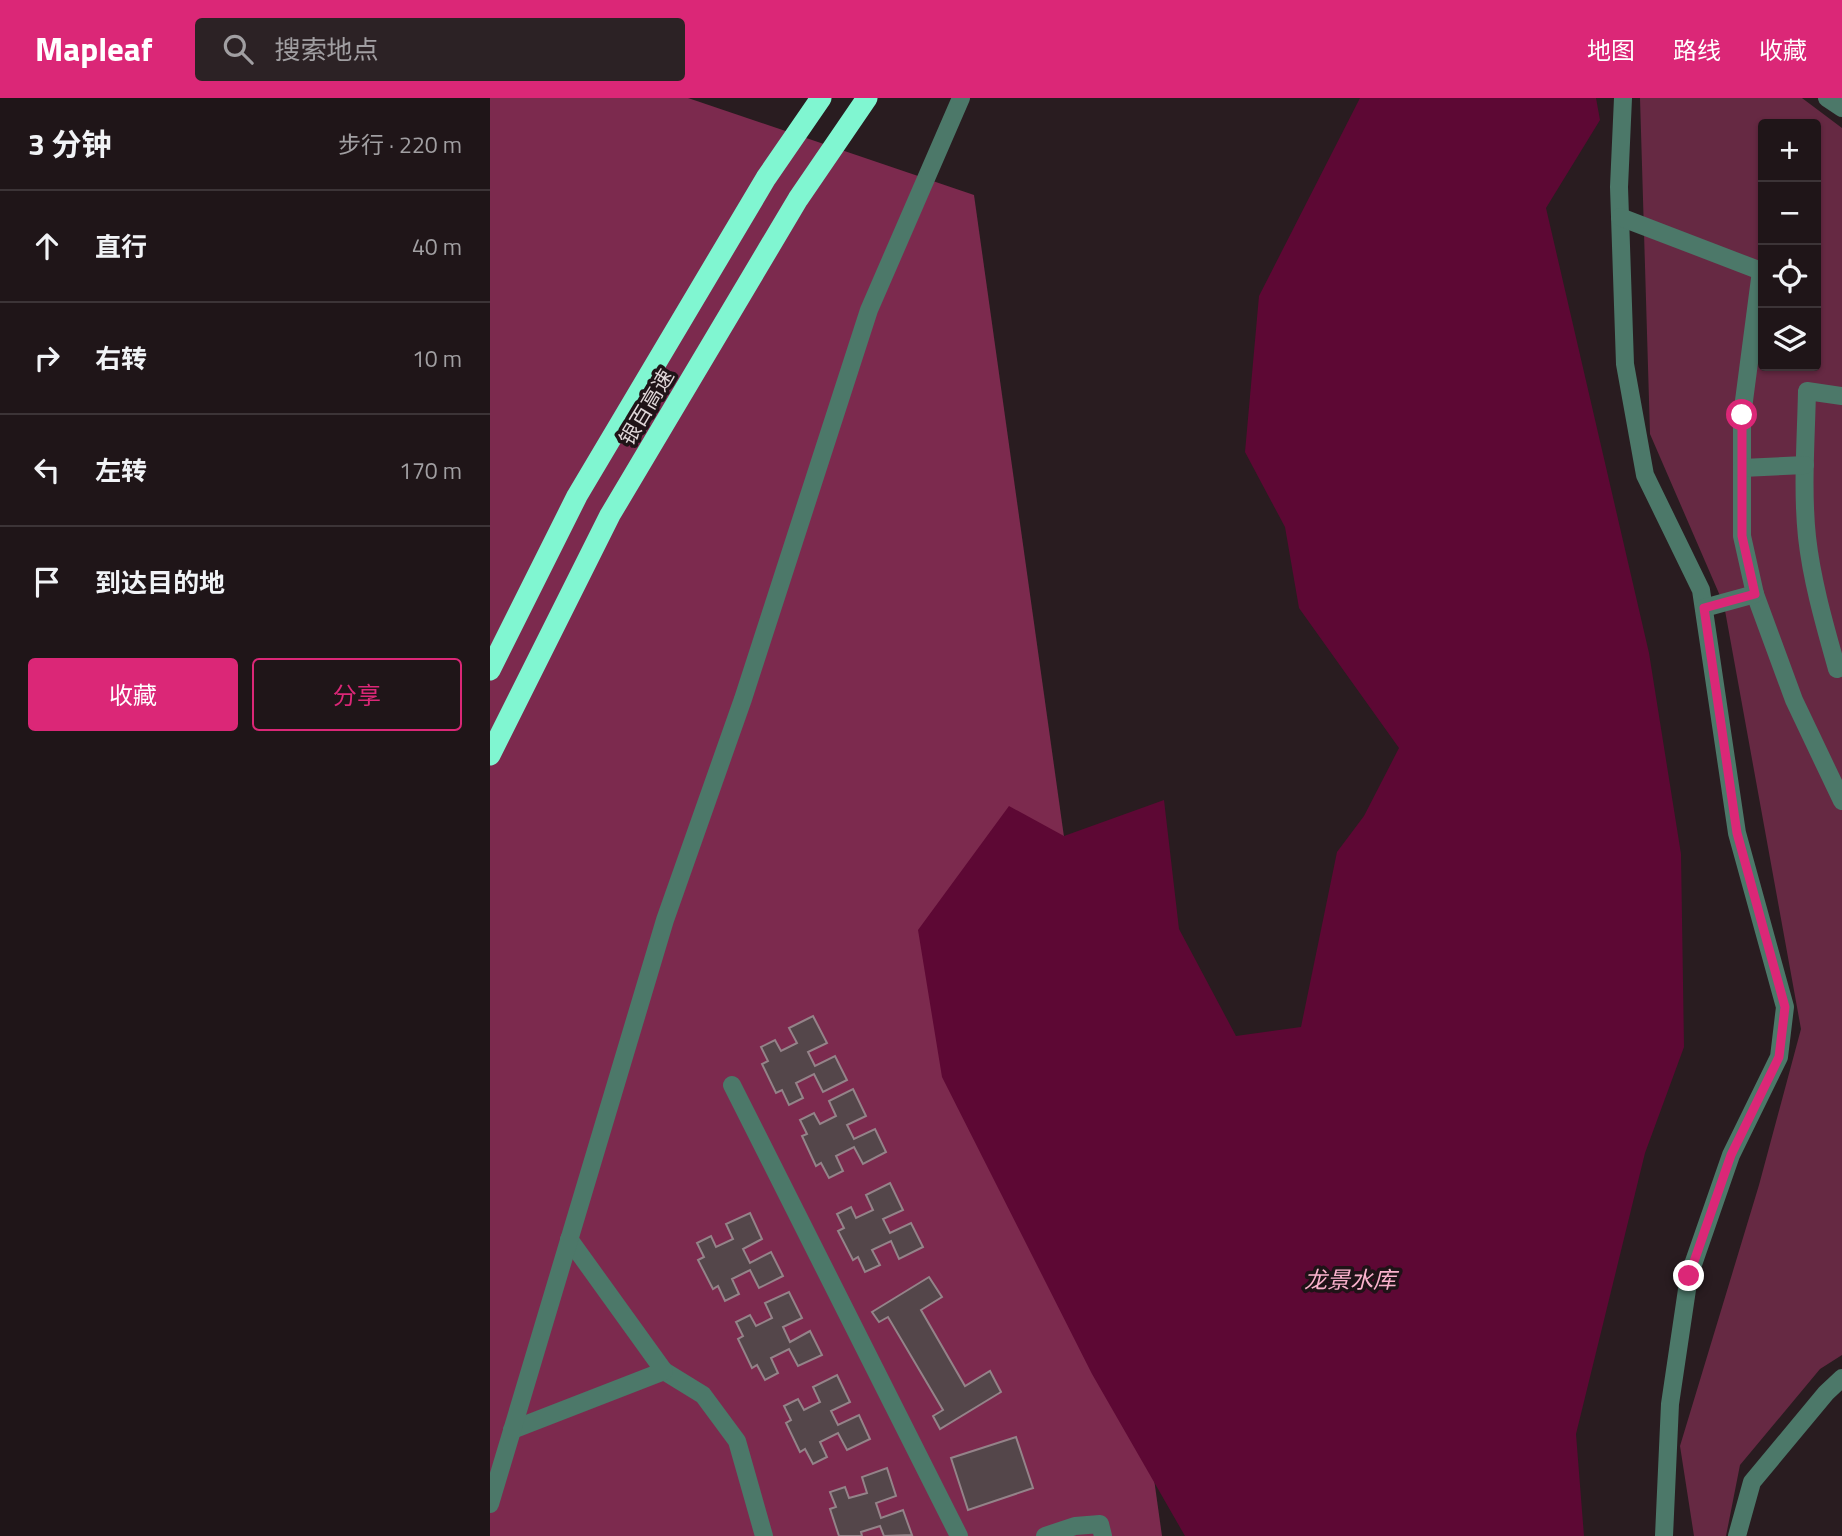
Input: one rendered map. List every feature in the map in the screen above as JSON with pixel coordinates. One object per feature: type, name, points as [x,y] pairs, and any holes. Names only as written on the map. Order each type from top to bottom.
[{"type":"highway","name":"银百高速","points":[[490,670],[577,496],[766,178],[821,98]]},
{"type":"highway","name":"银百高速","points":[[490,755],[610,515],[798,199],[862,105]]},
{"type":"street","points":[[490,1504],[665,920],[743,699],[869,310],[961,98]]},
{"type":"street","points":[[1623,98],[1620,217],[1625,365],[1645,475],[1700,590],[1737,833],[1785,1007],[1779,1057],[1731,1155],[1689,1276],[1670,1404],[1664,1536]]},
{"type":"street","points":[[1827,98],[1842,108]]},
{"type":"street","points":[[1620,217],[1761,271],[1742,415],[1742,536],[1755,594],[1794,700],[1842,801]]},
{"type":"street","points":[[1840,673],[1822,617],[1807,538],[1805,465],[1807,391],[1842,396]]},
{"type":"street","points":[[1742,468],[1805,465]]},
{"type":"street","points":[[1704,608],[1755,594]]},
{"type":"street","points":[[732,1085],[959,1536]]},
{"type":"street","points":[[569,1239],[664,1371],[703,1395],[737,1441],[764,1536]]},
{"type":"street","points":[[512,1430],[664,1371]]},
{"type":"street","points":[[1737,1536],[1752,1482],[1826,1393],[1842,1378]]},
{"type":"street","points":[[1045,1536],[1075,1526],[1100,1524],[1103,1536]]},
{"type":"shaded area","points":[[490,98],[688,98],[974,195],[1162,1536],[490,1536]]},
{"type":"shaded area","points":[[1640,98],[1802,98],[1842,128],[1842,1355],[1820,1369],[1740,1465],[1726,1536],[1694,1536],[1680,1446],[1759,1185],[1801,1029],[1724,605],[1650,434]]},
{"type":"water","name":"龙景水库","points":[[1360,98],[1596,98],[1600,120],[1546,208],[1649,653],[1681,854],[1684,1047],[1645,1153],[1576,1434],[1584,1536],[1185,1536],[1092,1374],[942,1077],[918,930],[1009,806],[1064,836],[1164,800],[1179,929],[1236,1036],[1301,1027],[1337,852],[1364,816],[1399,748],[1299,608],[1285,527],[1245,452],[1259,296]]},
{"type":"building","points":[[813,1016],[827,1043],[808,1052],[815,1066],[835,1056],[847,1080],[823,1092],[814,1074],[796,1083],[803,1098],[789,1105],[782,1090],[776,1093],[762,1064],[768,1061],[761,1047],[775,1040],[781,1051],[797,1043],[789,1028]]},
{"type":"building","points":[[853,1089],[866,1116],[847,1125],[854,1139],[875,1129],[886,1152],[863,1164],[854,1147],[836,1156],[843,1171],[829,1178],[821,1163],[816,1166],[802,1136],[807,1134],[800,1120],[814,1113],[820,1124],[836,1116],[829,1101]]},
{"type":"building","points":[[890,1183],[903,1210],[883,1219],[890,1233],[911,1223],[923,1247],[899,1259],[891,1241],[872,1250],[880,1265],[865,1272],[858,1257],[853,1260],[838,1231],[844,1228],[837,1214],[851,1207],[856,1218],[873,1210],[866,1195]]},
{"type":"building","points":[[750,1213],[762,1239],[743,1249],[750,1263],[771,1252],[783,1276],[759,1288],[750,1270],[732,1279],[739,1294],[725,1301],[718,1286],[713,1289],[698,1260],[704,1257],[697,1243],[711,1236],[716,1247],[733,1239],[726,1224]]},
{"type":"building","points":[[929,1277],[942,1297],[921,1310],[965,1386],[990,1371],[1001,1392],[940,1429],[933,1416],[943,1410],[888,1317],[879,1322],[872,1312]]},
{"type":"building","points":[[789,1292],[802,1318],[783,1327],[790,1342],[810,1331],[822,1355],[798,1366],[789,1349],[771,1358],[778,1373],[765,1380],[757,1365],[752,1368],[738,1339],[743,1336],[736,1322],[750,1315],[756,1326],[772,1318],[765,1303]]},
{"type":"building","points":[[837,1375],[850,1402],[831,1411],[838,1425],[859,1415],[870,1439],[847,1450],[838,1433],[820,1442],[827,1457],[813,1464],[805,1449],[800,1452],[786,1423],[791,1420],[784,1406],[798,1399],[804,1410],[820,1402],[813,1387]]},
{"type":"building","points":[[1016,1437],[1033,1488],[968,1510],[951,1458]]},
{"type":"building","points":[[887,1468],[896,1496],[876,1503],[881,1518],[903,1510],[912,1535],[884,1536],[880,1526],[861,1532],[862,1536],[839,1536],[830,1509],[836,1507],[830,1492],[845,1487],[849,1498],[867,1493],[862,1477]]},
{"type":"route","points":[[1689,1276],[1731,1155],[1779,1057],[1785,1007],[1737,833],[1704,608],[1755,594],[1742,536],[1742,415]]}]
